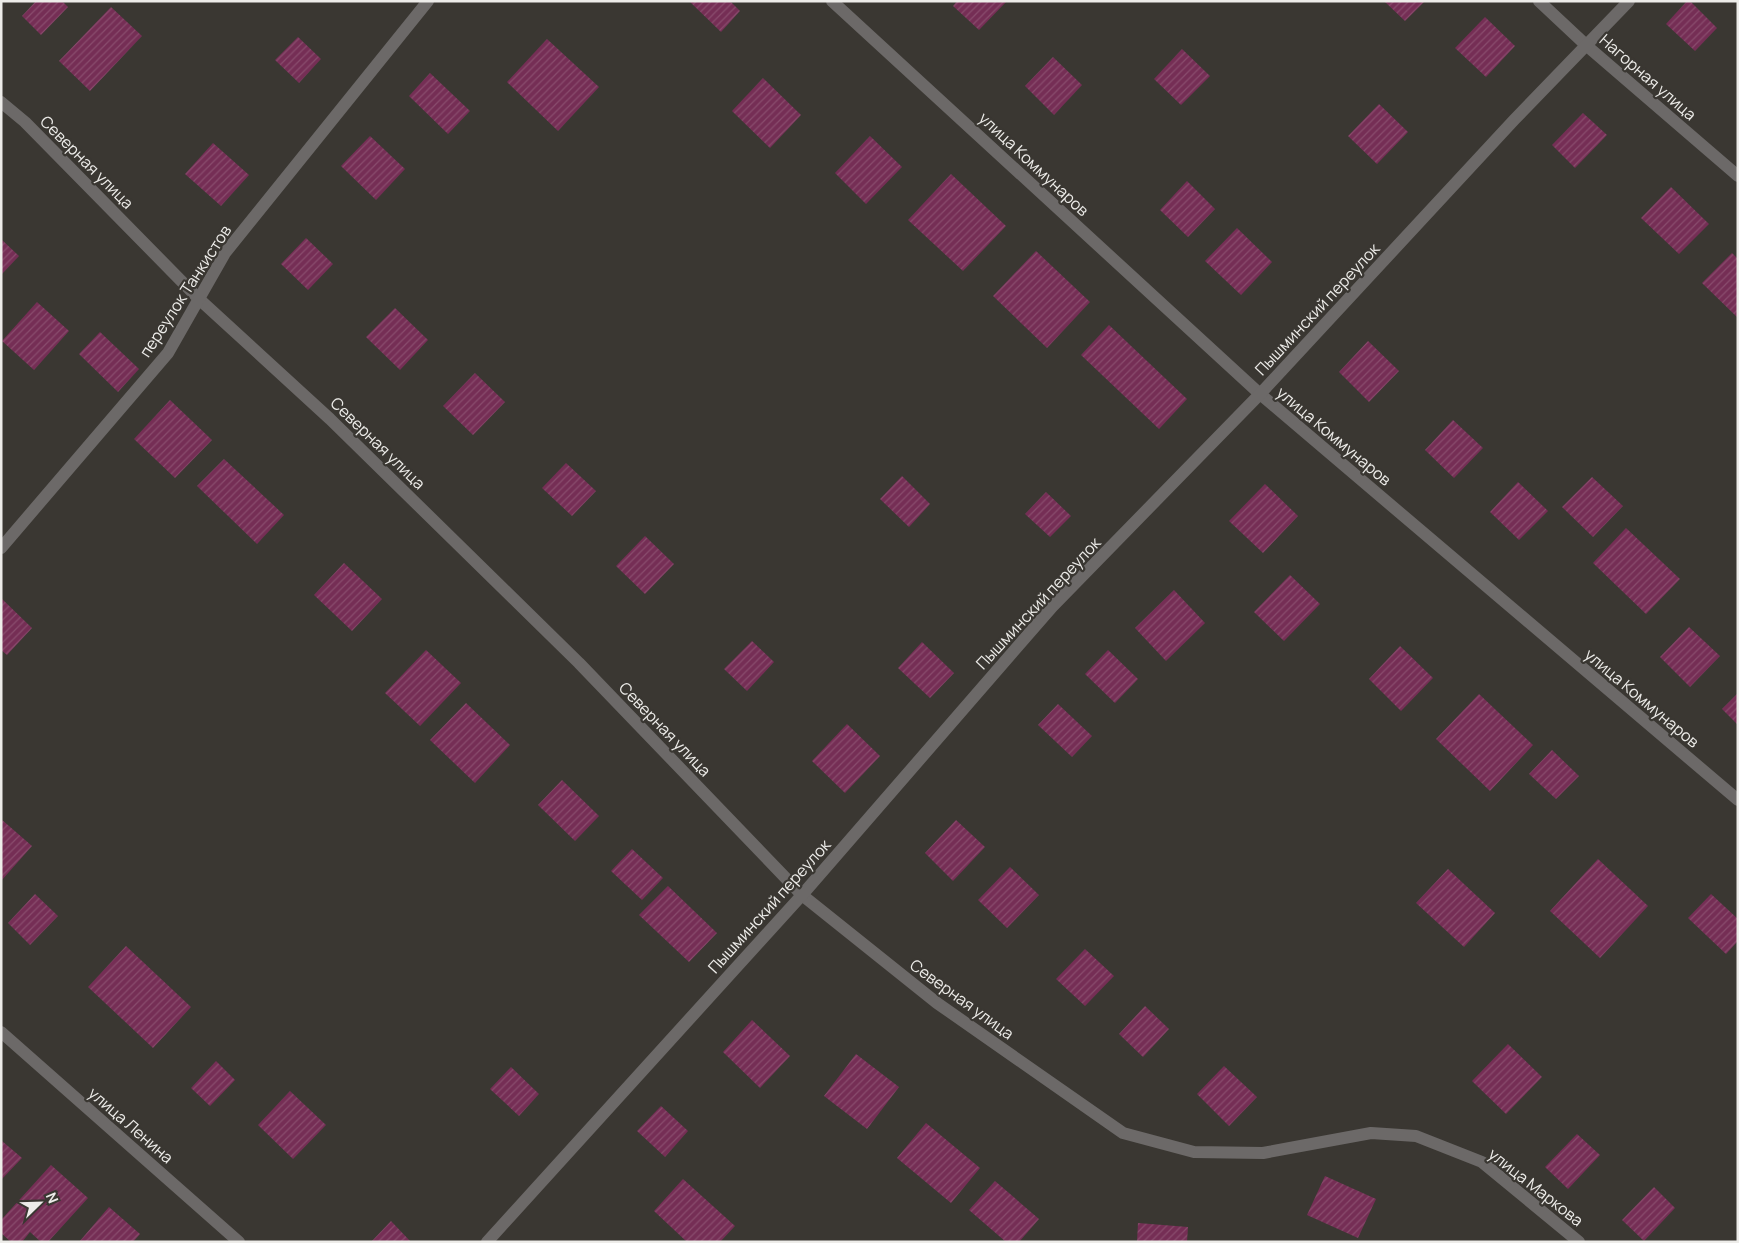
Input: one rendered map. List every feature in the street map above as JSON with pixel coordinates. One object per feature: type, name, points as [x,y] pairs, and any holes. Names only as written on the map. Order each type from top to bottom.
[{"type":"street","name":"переулок Танкистов","points":[[1,548],[168,353],[225,253],[428,1]]},
{"type":"street","name":"улица Коммунаров","points":[[832,1],[1260,394],[1738,800]]},
{"type":"street","name":"Нагорная улица","points":[[1539,1],[1586,46],[1738,176]]},
{"type":"street","name":"Пышминский переулок","points":[[487,1242],[802,895],[1052,607],[1260,394],[1628,1]]},
{"type":"street","name":"Северная улица","points":[[1,102],[25,122],[199,299],[330,419],[565,649],[802,895],[937,1003],[1123,1133],[1194,1152],[1263,1154],[1371,1133],[1416,1136]]},
{"type":"street","name":"улица Ленина","points":[[1,1032],[239,1242]]},
{"type":"street","name":"улица Маркова","points":[[1416,1136],[1482,1162],[1579,1242]]},
{"type":"building","points":[[36,1],[62,1],[68,7],[41,35],[22,16]]},
{"type":"building","points":[[689,1],[730,1],[740,11],[721,32]]},
{"type":"building","points":[[957,1],[1007,1],[979,30],[953,6]]},
{"type":"building","points":[[1384,1],[1425,1],[1405,21]]},
{"type":"building","points":[[1687,1],[1690,1],[1717,28],[1695,51],[1666,24]]},
{"type":"building","points":[[111,7],[142,36],[90,91],[59,61]]},
{"type":"building","points":[[1485,17],[1515,46],[1486,77],[1455,48]]},
{"type":"building","points":[[298,37],[321,59],[299,83],[275,60]]},
{"type":"building","points":[[547,39],[599,87],[558,131],[507,82]]},
{"type":"building","points":[[1182,49],[1210,76],[1181,105],[1154,79]]},
{"type":"building","points":[[1053,57],[1082,85],[1054,115],[1025,86]]},
{"type":"building","points":[[430,73],[470,111],[448,134],[409,96]]},
{"type":"building","points":[[763,78],[801,115],[770,148],[732,111]]},
{"type":"building","points":[[1379,104],[1408,132],[1377,164],[1348,136]]},
{"type":"building","points":[[1583,113],[1607,135],[1575,168],[1552,145]]},
{"type":"building","points":[[370,136],[405,169],[376,200],[341,166]]},
{"type":"building","points":[[870,136],[902,167],[866,204],[835,173]]},
{"type":"building","points":[[213,143],[249,175],[221,206],[185,174]]},
{"type":"building","points":[[951,174],[1006,226],[963,271],[908,220]]},
{"type":"building","points":[[1187,181],[1215,209],[1188,237],[1160,210]]},
{"type":"building","points":[[1671,187],[1709,224],[1679,254],[1641,218]]},
{"type":"building","points":[[1237,228],[1272,262],[1241,295],[1205,261]]},
{"type":"building","points":[[306,238],[333,264],[308,290],[281,264]]},
{"type":"building","points":[[1,239],[19,256],[1,275]]},
{"type":"building","points":[[1036,251],[1090,302],[1047,348],[993,296]]},
{"type":"building","points":[[1732,253],[1738,259],[1738,318],[1702,283]]},
{"type":"building","points":[[37,302],[69,331],[34,370],[2,341]]},
{"type":"building","points":[[395,308],[428,340],[400,370],[366,337]]},
{"type":"building","points":[[1109,325],[1187,399],[1159,429],[1081,355]]},
{"type":"building","points":[[100,332],[139,369],[118,392],[79,354]]},
{"type":"building","points":[[1368,341],[1399,371],[1369,402],[1339,372]]},
{"type":"building","points":[[475,373],[505,402],[473,435],[443,406]]},
{"type":"building","points":[[170,400],[212,440],[175,478],[134,439]]},
{"type":"building","points":[[1453,420],[1483,448],[1454,478],[1425,450]]},
{"type":"building","points":[[224,459],[284,515],[257,544],[197,486]]},
{"type":"building","points":[[566,463],[596,491],[572,516],[542,488]]},
{"type":"building","points":[[902,476],[930,504],[909,527],[880,499]]},
{"type":"building","points":[[1592,477],[1623,506],[1593,537],[1562,507]]},
{"type":"building","points":[[1518,482],[1548,511],[1519,540],[1490,512]]},
{"type":"building","points":[[1265,484],[1298,516],[1263,553],[1229,521]]},
{"type":"building","points":[[1046,492],[1071,516],[1050,537],[1025,514]]},
{"type":"building","points":[[1626,528],[1680,579],[1646,614],[1593,563]]},
{"type":"building","points":[[645,536],[674,564],[645,594],[616,566]]},
{"type":"building","points":[[344,563],[382,599],[352,631],[314,595]]},
{"type":"building","points":[[1290,575],[1320,604],[1284,641],[1254,612]]},
{"type":"building","points":[[1174,590],[1205,623],[1166,661],[1135,628]]},
{"type":"building","points":[[1,598],[32,628],[7,655],[1,650]]},
{"type":"building","points":[[1689,627],[1720,656],[1690,687],[1660,657]]},
{"type":"building","points":[[752,641],[774,662],[747,691],[724,669]]},
{"type":"building","points":[[922,642],[954,673],[930,698],[898,668]]},
{"type":"building","points":[[1400,646],[1433,678],[1401,711],[1369,679]]},
{"type":"building","points":[[426,650],[461,683],[420,726],[385,693]]},
{"type":"building","points":[[1108,650],[1138,679],[1115,703],[1085,674]]},
{"type":"building","points":[[1738,693],[1738,725],[1722,709]]},
{"type":"building","points":[[1479,694],[1533,745],[1490,791],[1436,739]]},
{"type":"building","points":[[466,703],[510,745],[475,783],[430,740]]},
{"type":"building","points":[[1058,704],[1092,736],[1072,757],[1038,725]]},
{"type":"building","points":[[847,724],[880,756],[845,793],[812,761]]},
{"type":"building","points":[[1552,750],[1579,776],[1556,799],[1529,774]]},
{"type":"building","points":[[562,780],[599,816],[575,841],[538,805]]},
{"type":"building","points":[[1,819],[32,846],[1,881]]},
{"type":"building","points":[[956,820],[985,847],[953,881],[925,853]]},
{"type":"building","points":[[632,849],[663,878],[642,900],[611,871]]},
{"type":"building","points":[[1598,859],[1648,906],[1600,958],[1550,911]]},
{"type":"building","points":[[1010,867],[1039,895],[1007,928],[978,900]]},
{"type":"building","points":[[1448,869],[1495,913],[1464,947],[1416,903]]},
{"type":"building","points":[[668,886],[717,933],[689,962],[639,915]]},
{"type":"building","points":[[35,894],[58,916],[30,945],[8,923]]},
{"type":"building","points":[[1711,894],[1738,919],[1738,941],[1726,954],[1688,918]]},
{"type":"building","points":[[126,946],[191,1007],[153,1048],[88,987]]},
{"type":"building","points":[[1085,949],[1114,976],[1085,1006],[1056,979]]},
{"type":"building","points":[[1145,1006],[1169,1029],[1143,1057],[1119,1034]]},
{"type":"building","points":[[752,1020],[790,1056],[760,1088],[723,1052]]},
{"type":"building","points":[[1508,1044],[1542,1077],[1506,1114],[1472,1081]]},
{"type":"building","points":[[856,1054],[899,1087],[867,1129],[824,1096]]},
{"type":"building","points":[[216,1061],[235,1080],[210,1106],[191,1088]]},
{"type":"building","points":[[1224,1066],[1257,1097],[1229,1126],[1197,1094]]},
{"type":"building","points":[[511,1067],[539,1094],[519,1116],[490,1089]]},
{"type":"building","points":[[290,1091],[326,1125],[293,1159],[258,1125]]},
{"type":"building","points":[[661,1106],[688,1131],[665,1157],[637,1131]]},
{"type":"building","points":[[926,1123],[980,1168],[951,1203],[897,1158]]},
{"type":"building","points":[[1577,1134],[1600,1155],[1568,1189],[1545,1167]]},
{"type":"building","points":[[1,1142],[22,1158],[1,1180]]},
{"type":"building","points":[[51,1165],[88,1198],[48,1242],[41,1242],[30,1232],[22,1242],[11,1242],[1,1233],[1,1220]]},
{"type":"building","points":[[1325,1176],[1376,1199],[1358,1238],[1307,1215]]},
{"type":"building","points":[[683,1179],[735,1226],[720,1242],[687,1242],[654,1211]]},
{"type":"building","points":[[995,1181],[1039,1219],[1019,1242],[1006,1242],[969,1210]]},
{"type":"building","points":[[1654,1187],[1675,1208],[1644,1241],[1622,1220]]},
{"type":"building","points":[[109,1207],[140,1234],[133,1242],[79,1242]]},
{"type":"building","points":[[391,1221],[411,1242],[371,1242]]},
{"type":"building","points":[[1138,1223],[1188,1227],[1187,1242],[1137,1242]]}]
